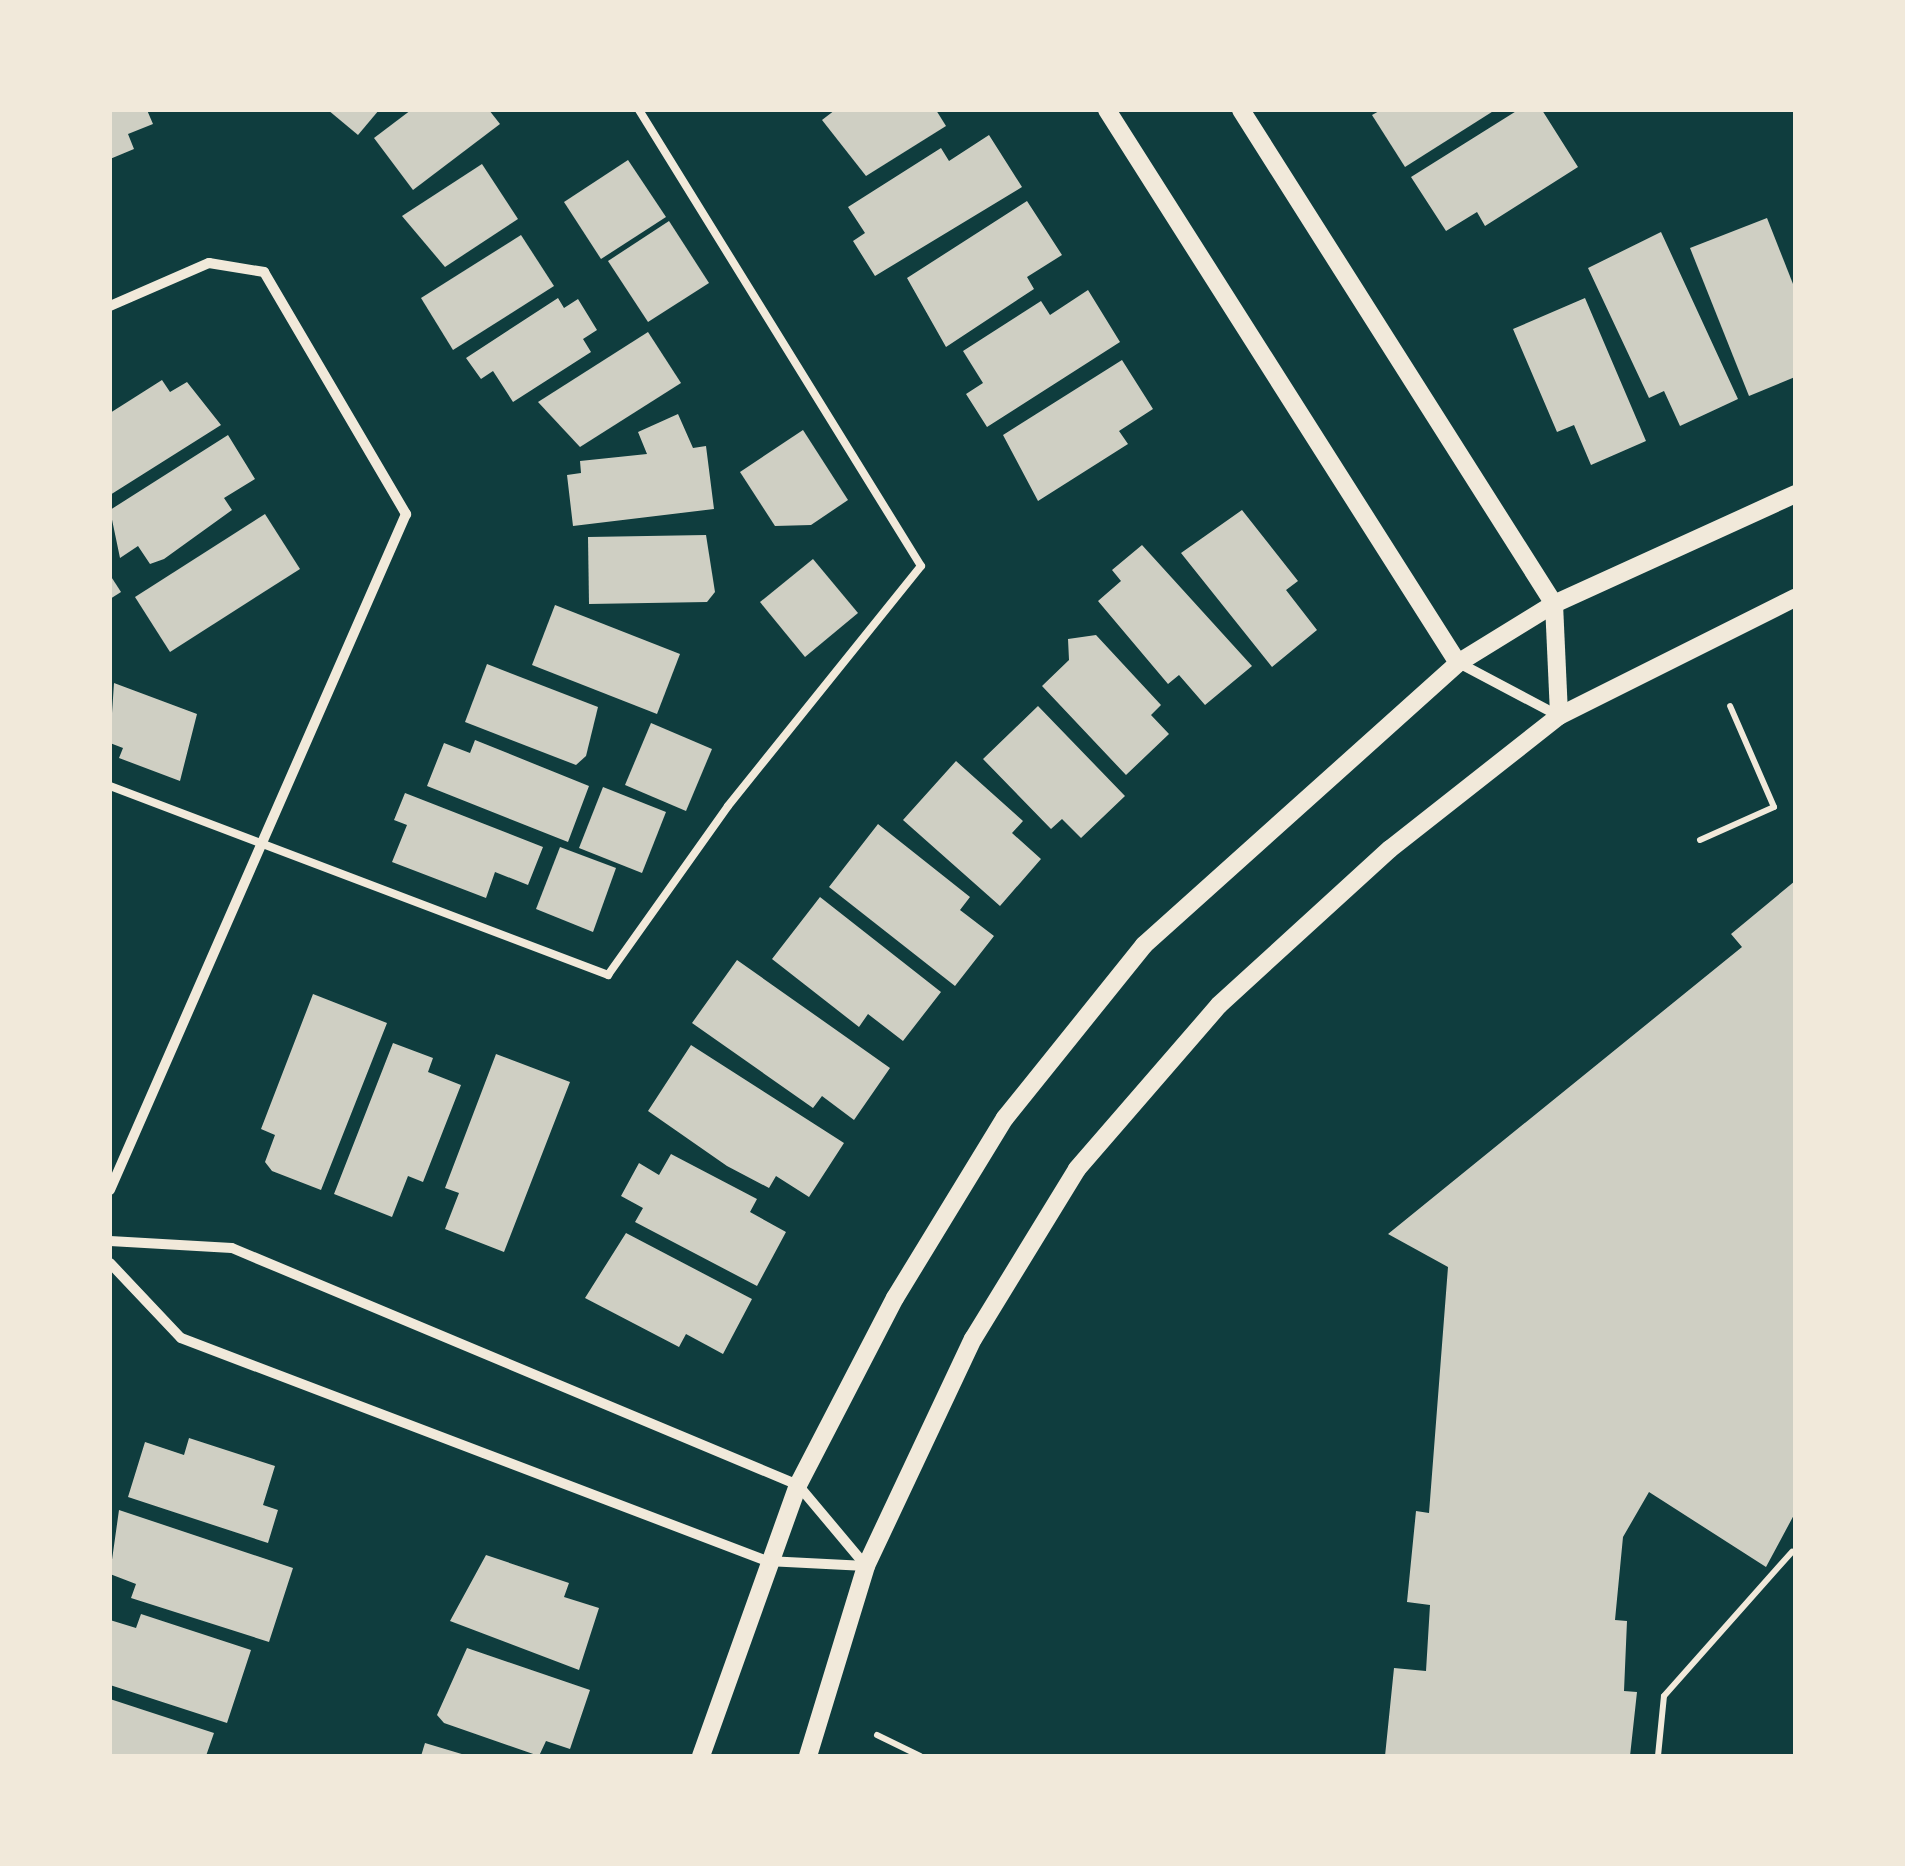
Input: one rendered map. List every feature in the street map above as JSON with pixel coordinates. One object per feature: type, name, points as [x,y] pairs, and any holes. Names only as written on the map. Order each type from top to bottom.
[{"type":"street","points":[[1107,110],[1458,662],[1559,716]]},
{"type":"street","points":[[1241,110],[1554,604],[1559,716]]},
{"type":"street","points":[[110,306],[209,263],[264,272],[406,514],[110,1190]]},
{"type":"street","points":[[701,1756],[767,1562],[798,1485],[895,1298],[1005,1118],[1144,944],[1458,662],[1554,604],[1795,494]]},
{"type":"street","points":[[808,1756],[866,1566],[973,1339],[1077,1169],[1220,1004],[1390,849],[1559,716],[1795,598]]},
{"type":"street","points":[[110,1242],[232,1248],[798,1485],[866,1566]]},
{"type":"street","points":[[110,1264],[181,1338],[767,1562],[866,1566]]},
{"type":"lane","points":[[110,786],[264,841],[608,975],[728,806],[921,566],[639,110]]},
{"type":"path","points":[[1700,840],[1774,807],[1730,706]]},
{"type":"path","points":[[1658,1756],[1664,1696],[1792,1552]]},
{"type":"path","points":[[877,1735],[920,1756]]},
{"type":"building","points":[[110,110],[147,110],[153,124],[128,134],[134,149],[110,159]]},
{"type":"building","points":[[328,110],[379,110],[358,135]]},
{"type":"building","points":[[411,110],[489,110],[500,124],[413,190],[374,138]]},
{"type":"building","points":[[835,110],[936,110],[946,126],[866,176],[822,120]]},
{"type":"building","points":[[1381,110],[1495,110],[1405,167],[1372,115]]},
{"type":"building","points":[[1518,110],[1542,110],[1578,167],[1485,226],[1477,212],[1446,231],[1411,177]]},
{"type":"building","points":[[989,135],[1022,187],[875,276],[853,241],[865,233],[848,207],[941,148],[949,161]]},
{"type":"building","points":[[628,160],[666,217],[601,259],[564,202]]},
{"type":"building","points":[[482,164],[518,219],[445,267],[402,216]]},
{"type":"building","points":[[1027,201],[1062,255],[1027,277],[1034,289],[946,347],[907,278]]},
{"type":"building","points":[[1767,218],[1795,289],[1795,377],[1749,396],[1690,248]]},
{"type":"building","points":[[669,221],[709,283],[648,322],[608,261]]},
{"type":"building","points":[[1661,232],[1738,399],[1680,426],[1664,391],[1649,398],[1588,268]]},
{"type":"building","points":[[521,235],[554,286],[453,350],[421,298]]},
{"type":"building","points":[[1088,290],[1120,342],[987,427],[966,394],[983,383],[963,351],[1041,301],[1050,315]]},
{"type":"building","points":[[558,298],[564,308],[578,299],[597,330],[583,339],[591,352],[513,402],[493,371],[481,379],[466,358]]},
{"type":"building","points":[[1585,298],[1646,441],[1591,465],[1574,425],[1557,432],[1513,329]]},
{"type":"building","points":[[648,332],[681,383],[580,447],[538,402]]},
{"type":"building","points":[[1122,360],[1153,409],[1119,431],[1128,444],[1038,501],[1003,435]]},
{"type":"building","points":[[162,380],[170,392],[187,382],[221,425],[110,495],[110,413]]},
{"type":"building","points":[[678,414],[693,448],[706,446],[714,509],[573,526],[567,475],[581,473],[580,461],[647,454],[638,432]]},
{"type":"building","points":[[803,430],[848,500],[811,525],[775,526],[740,472]]},
{"type":"building","points":[[228,435],[255,479],[224,498],[232,510],[164,559],[150,564],[138,546],[120,558],[110,510]]},
{"type":"building","points":[[1242,510],[1298,581],[1286,590],[1317,630],[1272,667],[1181,553]]},
{"type":"building","points":[[265,514],[300,569],[170,652],[135,597]]},
{"type":"building","points":[[706,535],[715,592],[707,602],[589,604],[588,537]]},
{"type":"building","points":[[1142,545],[1252,666],[1205,705],[1179,675],[1168,684],[1098,601],[1121,581],[1112,570]]},
{"type":"building","points":[[813,559],[858,613],[805,657],[760,602]]},
{"type":"building","points":[[110,575],[121,592],[110,599]]},
{"type":"building","points":[[555,605],[680,654],[657,714],[532,665]]},
{"type":"building","points":[[1096,635],[1161,705],[1151,715],[1169,734],[1126,775],[1042,686],[1069,660],[1068,639]]},
{"type":"building","points":[[487,664],[598,707],[586,756],[576,765],[465,722]]},
{"type":"building","points":[[114,683],[197,714],[180,781],[119,758],[123,748],[110,743]]},
{"type":"building","points":[[1038,706],[1125,796],[1081,838],[1062,819],[1051,829],[983,759]]},
{"type":"building","points":[[651,723],[712,749],[686,811],[625,785]]},
{"type":"building","points":[[475,740],[589,786],[568,842],[427,786],[444,743],[470,753]]},
{"type":"building","points":[[956,761],[1023,821],[1012,833],[1041,859],[1000,906],[903,820]]},
{"type":"building","points":[[603,787],[666,812],[642,873],[579,848]]},
{"type":"building","points":[[405,793],[543,847],[528,885],[495,872],[486,898],[392,862],[407,825],[394,820]]},
{"type":"building","points":[[878,824],[970,897],[960,910],[994,936],[955,986],[829,887]]},
{"type":"building","points":[[560,847],[616,868],[593,932],[536,909]]},
{"type":"building","points":[[1795,881],[1795,1513],[1766,1567],[1649,1492],[1623,1537],[1615,1620],[1627,1621],[1624,1691],[1637,1692],[1630,1756],[1385,1756],[1394,1668],[1426,1671],[1430,1605],[1407,1602],[1416,1511],[1429,1513],[1448,1267],[1388,1234],[1742,947],[1731,934]]},
{"type":"building","points":[[820,897],[941,992],[903,1041],[868,1014],[859,1027],[772,959]]},
{"type":"building","points":[[737,960],[890,1068],[854,1120],[822,1096],[813,1108],[692,1023]]},
{"type":"building","points":[[313,994],[387,1023],[321,1190],[272,1171],[265,1162],[275,1135],[261,1129]]},
{"type":"building","points":[[393,1043],[433,1058],[428,1072],[461,1085],[423,1182],[408,1176],[392,1217],[334,1194]]},
{"type":"building","points":[[691,1045],[844,1143],[809,1197],[776,1176],[769,1188],[727,1166],[648,1111]]},
{"type":"building","points":[[496,1054],[570,1082],[504,1252],[445,1229],[459,1193],[445,1188]]},
{"type":"building","points":[[671,1154],[757,1199],[750,1212],[786,1232],[757,1286],[635,1222],[643,1208],[621,1196],[639,1163],[659,1175]]},
{"type":"building","points":[[626,1233],[752,1299],[723,1354],[686,1334],[679,1347],[585,1298]]},
{"type":"building","points":[[189,1438],[275,1466],[263,1505],[278,1510],[268,1543],[128,1497],[145,1442],[184,1455]]},
{"type":"building","points":[[119,1510],[293,1568],[269,1642],[131,1598],[136,1584],[110,1574]]},
{"type":"building","points":[[486,1555],[569,1583],[564,1597],[599,1608],[579,1670],[450,1621]]},
{"type":"building","points":[[141,1614],[251,1650],[227,1723],[110,1685],[110,1620],[136,1628]]},
{"type":"building","points":[[467,1648],[590,1690],[570,1749],[546,1741],[539,1756],[444,1723],[437,1715]]},
{"type":"building","points":[[110,1699],[214,1733],[206,1756],[110,1756]]},
{"type":"building","points":[[425,1743],[465,1755],[421,1756]]}]
